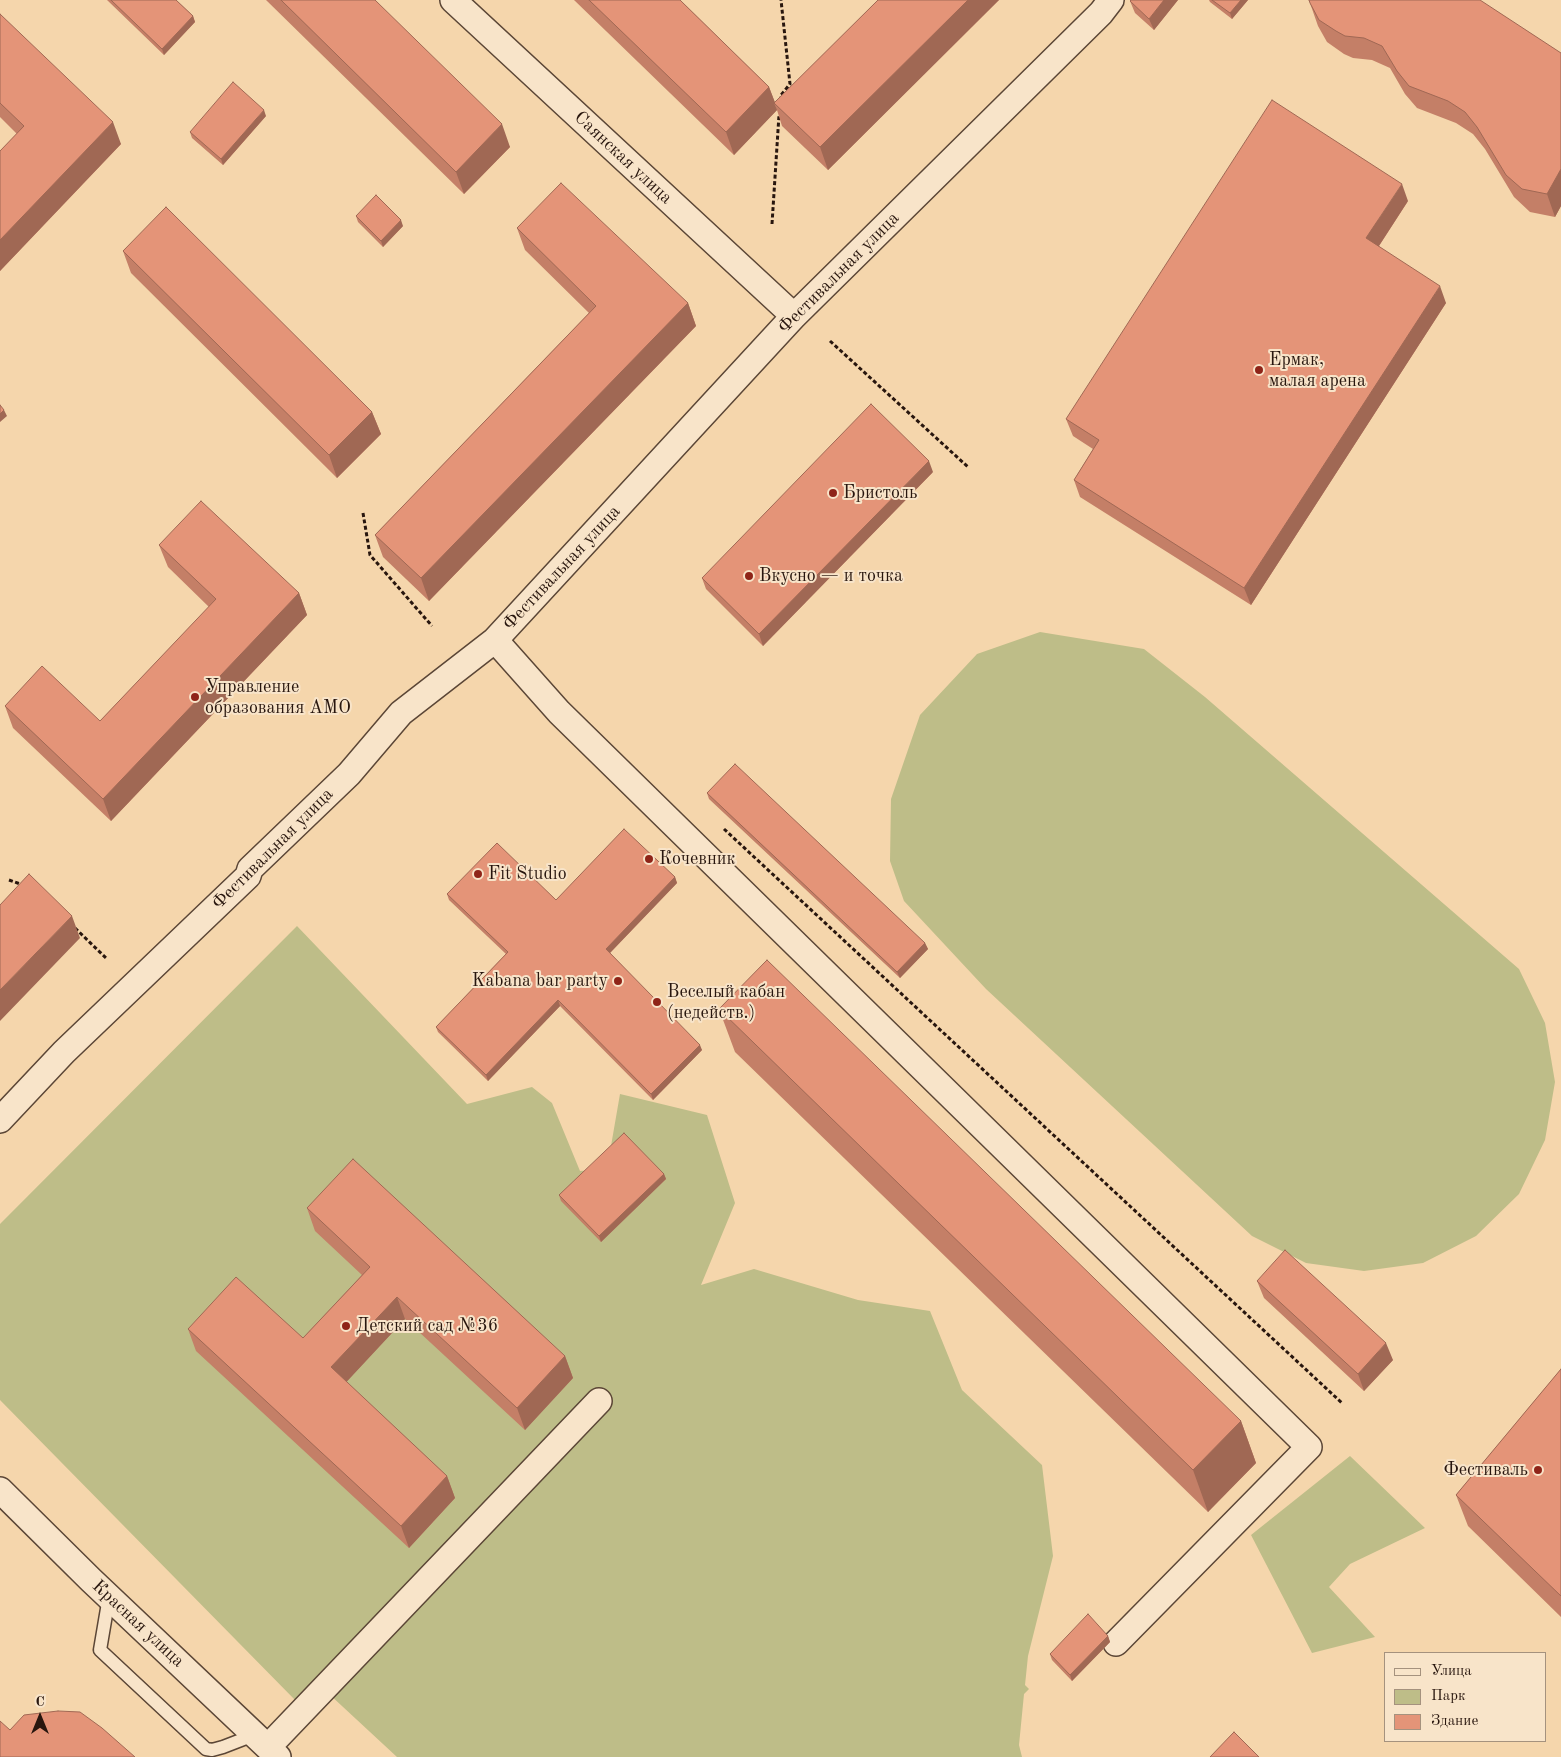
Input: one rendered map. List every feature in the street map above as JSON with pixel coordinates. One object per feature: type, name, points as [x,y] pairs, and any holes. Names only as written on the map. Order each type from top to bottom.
[{"type":"street","name":"Фестивальная улица","points":[[0,1120],[64,1052],[248,876],[250,869],[349,774],[401,713],[495,640],[794,316],[1101,13],[1111,0]]},
{"type":"street","name":"Саянская улица","points":[[462,3],[794,316]]},
{"type":"street","points":[[495,640],[566,719],[1309,1447],[1116,1643]]},
{"type":"street","points":[[266,1746],[599,1401]]},
{"type":"street","name":"Красная улица","points":[[0,1490],[109,1597],[266,1746]]},
{"type":"lane","points":[[109,1597],[100,1650],[206,1749],[266,1746]]},
{"type":"path","points":[[780,105],[781,95],[790,84],[781,0]]},
{"type":"path","points":[[772,224],[779,115]]},
{"type":"path","points":[[830,341],[968,467]]},
{"type":"path","points":[[363,513],[370,555],[432,626]]},
{"type":"path","points":[[723,828],[1343,1404]]},
{"type":"path","points":[[9,880],[24,885]]},
{"type":"path","points":[[72,926],[106,958]]},
{"type":"green space","points":[[1040,632],[1144,649],[1205,697],[1519,969],[1545,1023],[1555,1082],[1545,1140],[1519,1194],[1476,1236],[1423,1263],[1364,1271],[1306,1263],[1252,1236],[986,989],[904,901],[890,861],[891,799],[920,715],[977,654]]},
{"type":"green space","points":[[297,926],[467,1104],[532,1087],[552,1103],[580,1171],[607,1169],[620,1094],[707,1115],[735,1203],[701,1285],[754,1269],[858,1300],[930,1311],[962,1390],[1042,1465],[1053,1556],[1028,1656],[1025,1685],[1029,1689],[1024,1694],[1019,1745],[1022,1757],[397,1757],[315,1681],[296,1701],[0,1400],[0,1224]]},
{"type":"green space","points":[[1350,1456],[1425,1528],[1350,1564],[1329,1587],[1375,1637],[1312,1653],[1251,1535]]},
{"type":"building","points":[[111,0],[176,0],[193,16],[162,49]]},
{"type":"building","points":[[281,0],[375,0],[502,124],[456,172]]},
{"type":"building","points":[[589,0],[680,0],[769,87],[726,132]]},
{"type":"building","points":[[878,0],[968,0],[820,147],[774,103]]},
{"type":"building","points":[[1131,0],[1164,0],[1149,19]]},
{"type":"building","points":[[1212,0],[1241,0],[1230,13]]},
{"type":"building","points":[[1309,0],[1480,0],[1561,53],[1561,169],[1547,194],[1522,189],[1506,175],[1477,127],[1465,112],[1448,101],[1409,86],[1397,71],[1382,46],[1364,38],[1345,36],[1336,31],[1319,20]]},
{"type":"building","points":[[0,14],[113,122],[0,240],[0,151],[24,126],[0,103]]},
{"type":"building","points":[[233,82],[264,110],[221,159],[190,132]]},
{"type":"building","name":"Ермак, малая арена","points":[[1272,100],[1402,184],[1366,238],[1440,286],[1244,588],[1074,480],[1099,440],[1066,419]]},
{"type":"building","points":[[561,183],[688,303],[421,578],[375,535],[596,306],[517,228]]},
{"type":"building","points":[[376,195],[401,220],[381,241],[356,216]]},
{"type":"building","points":[[166,207],[372,412],[329,455],[123,251]]},
{"type":"building","points":[[871,404],[929,461],[759,634],[702,578]]},
{"type":"building","points":[[0,405],[4,410],[0,414]]},
{"type":"building","points":[[201,501],[299,593],[103,799],[5,706],[42,666],[100,721],[216,599],[159,545]]},
{"type":"building","points":[[735,764],[925,943],[897,972],[707,793]]},
{"type":"building","points":[[624,829],[675,877],[606,949],[700,1045],[651,1094],[558,1000],[486,1075],[436,1027],[508,952],[447,894],[497,843],[556,900]]},
{"type":"building","points":[[29,874],[72,916],[0,990],[0,905]]},
{"type":"building","points":[[767,960],[1241,1421],[1193,1470],[719,1009]]},
{"type":"building","points":[[624,1133],[664,1174],[599,1236],[559,1195]]},
{"type":"building","points":[[353,1159],[565,1356],[517,1408],[397,1297],[331,1367],[447,1476],[401,1526],[188,1329],[236,1277],[303,1338],[370,1267],[307,1208]]},
{"type":"building","points":[[1285,1250],[1386,1343],[1358,1374],[1257,1281]]},
{"type":"building","name":"Фестиваль","points":[[1561,1369],[1561,1596],[1456,1495]]},
{"type":"building","points":[[1088,1614],[1108,1636],[1070,1675],[1050,1654]]},
{"type":"building","points":[[58,1711],[80,1712],[102,1728],[135,1757],[0,1757],[0,1721],[10,1730],[24,1715]]},
{"type":"building","points":[[1234,1732],[1259,1757],[1210,1757]]},
{"type":"place","name":"Ермак, малая арена","points":[[1259,370]]},
{"type":"place","name":"Бристоль","points":[[833,493]]},
{"type":"place","name":"Вкусно — и точка","points":[[749,576]]},
{"type":"place","name":"Управление образования АМО","points":[[195,697]]},
{"type":"place","name":"Кочевник","points":[[649,859]]},
{"type":"place","name":"Fit Studio","points":[[478,874]]},
{"type":"place","name":"Kabana bar party","points":[[618,981]]},
{"type":"place","name":"Веселый кабан (недейств.)","points":[[657,1002]]},
{"type":"place","name":"Детский сад №36","points":[[346,1326]]},
{"type":"place","name":"Фестиваль","points":[[1538,1470]]}]
